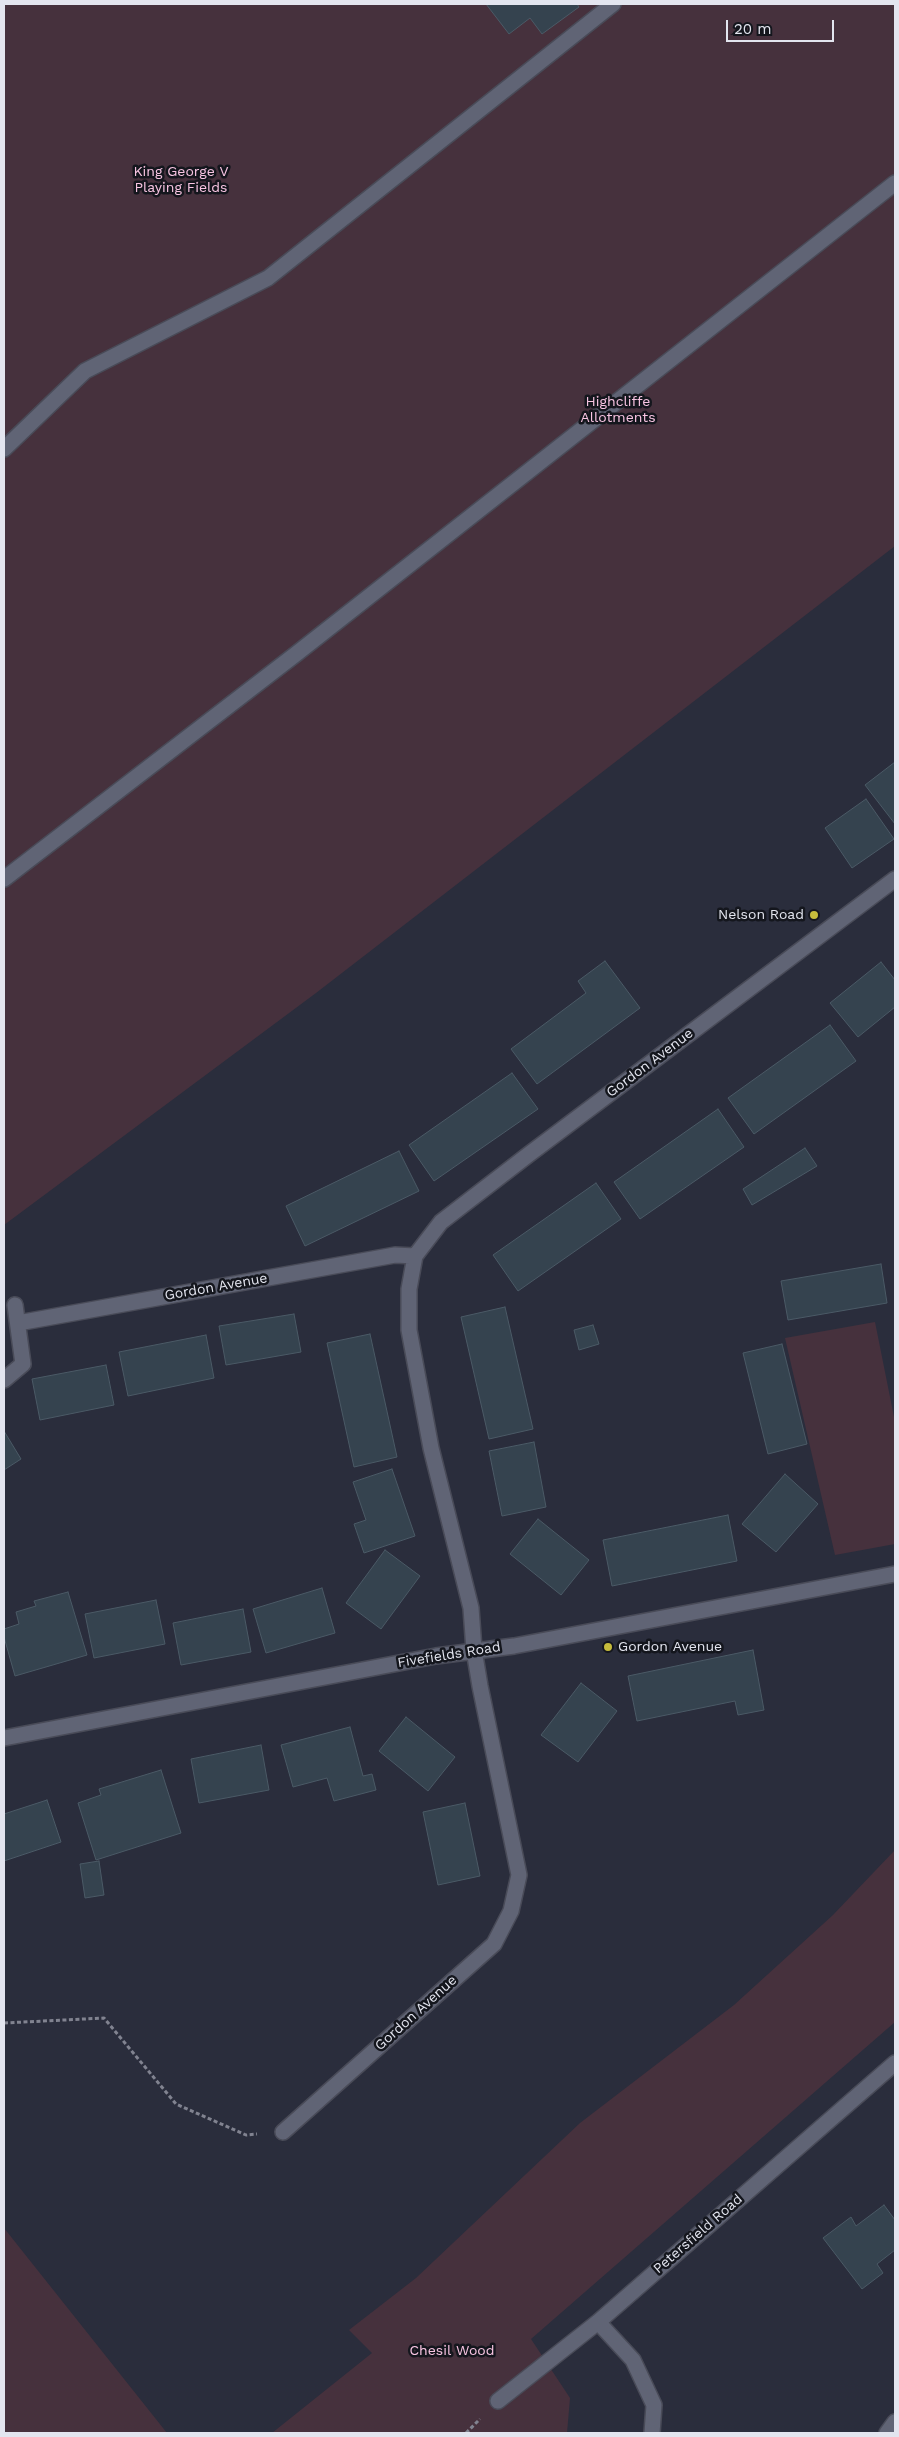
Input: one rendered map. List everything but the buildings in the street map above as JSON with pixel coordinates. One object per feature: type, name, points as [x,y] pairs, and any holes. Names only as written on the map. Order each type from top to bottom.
[{"type":"street","points":[[4,450],[86,371],[268,278],[613,4]]},
{"type":"street","points":[[4,880],[296,654],[895,183]]},
{"type":"street","name":"Gordon Avenue","points":[[283,2132],[494,1944],[511,1911],[519,1874],[474,1650],[471,1608],[431,1448],[409,1330],[409,1289],[415,1256],[441,1222],[895,879]]},
{"type":"street","name":"Gordon Avenue","points":[[18,1322],[385,1257],[415,1256]]},
{"type":"street","points":[[4,1380],[23,1364],[15,1305]]},
{"type":"street","name":"Fivefields Road","points":[[4,1738],[474,1650],[514,1646],[895,1574]]},
{"type":"street","name":"Petersfield Road","points":[[498,2401],[598,2322],[895,2063]]},
{"type":"street","points":[[598,2322],[633,2360],[654,2405],[652,2433]]},
{"type":"street","points":[[887,2433],[895,2422]]},
{"type":"path","points":[[4,2023],[104,2018],[176,2104],[246,2135],[283,2132]]},
{"type":"green space","points":[[4,4],[895,4],[895,546],[316,993],[4,1225]]},
{"type":"green space","points":[[875,1322],[895,1422],[895,1544],[835,1555],[785,1338]]},
{"type":"green space","name":"Chesil Wood","points":[[895,1850],[895,2022],[531,2339],[570,2398],[567,2433],[272,2433],[372,2353],[349,2330],[416,2278],[580,2123],[734,2005],[833,1915]]},
{"type":"green space","points":[[4,2228],[167,2433],[4,2433]]},
{"type":"place","name":"Nelson Road","points":[[814,915]]},
{"type":"place","name":"Gordon Avenue","points":[[608,1647]]},
{"type":"park label","name":"King George V Playing Fields","points":[[181,180]]},
{"type":"park label","name":"Highcliffe Allotments","points":[[618,410]]}]
